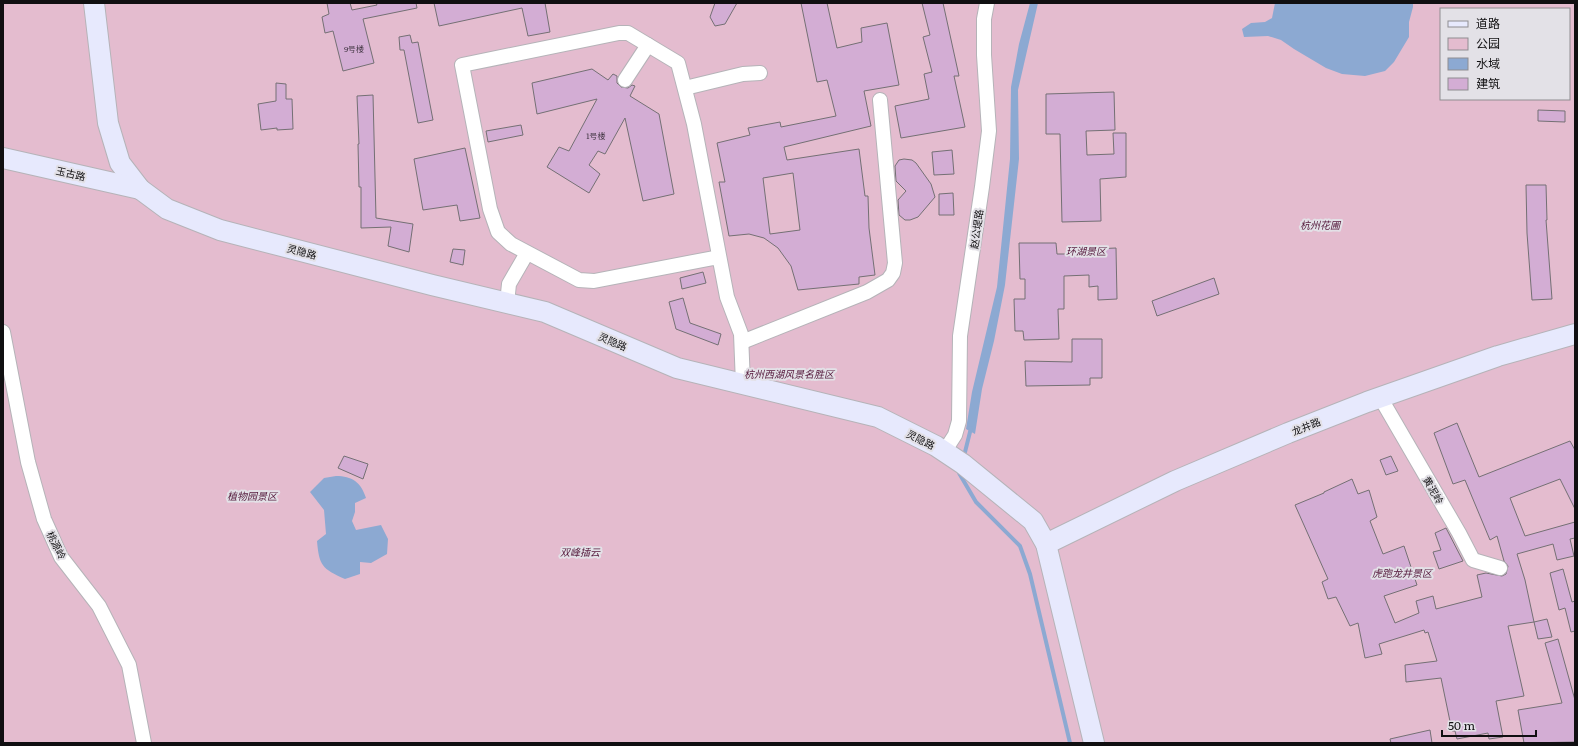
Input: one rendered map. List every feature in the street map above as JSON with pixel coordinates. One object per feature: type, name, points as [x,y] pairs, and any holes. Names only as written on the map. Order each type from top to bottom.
[{"type":"main road","name":"灵隐路","points":[[94,3],[108,123],[120,163],[140,189],[167,208],[220,230],[545,312],[677,368],[878,417],[944,452],[963,464],[1033,521],[1046,544],[1094,743]]},
{"type":"main road","name":"玉古路","points":[[3,158],[140,189]]},
{"type":"main road","name":"龙井路","points":[[1046,544],[1175,481],[1273,439],[1380,397],[1498,356],[1575,334]]},
{"type":"street","name":"赵公堤路","points":[[944,452],[955,434],[959,421],[960,336],[989,131],[984,55],[984,20],[987,3]]},
{"type":"street","points":[[719,257],[594,281],[578,280],[511,244],[498,232],[490,208],[462,65],[619,33],[628,33],[678,62],[694,124],[727,297],[742,334],[743,384]]},
{"type":"street","points":[[625,80],[648,45]]},
{"type":"street","points":[[685,88],[743,74],[760,73]]},
{"type":"street","points":[[742,342],[866,292],[888,280],[893,273],[896,263],[880,100]]},
{"type":"street","points":[[507,303],[509,284],[527,253]]},
{"type":"street","name":"桃源岭","points":[[3,332],[28,462],[44,519],[61,557],[99,606],[129,665],[144,743]]},
{"type":"street","name":"黄泥岭","points":[[1380,397],[1459,533],[1473,560],[1500,568]]},
{"type":"green space","name":"杭州西湖风景名胜区","points":[[3,3],[1575,3],[1575,743],[3,743]]},
{"type":"water","points":[[1030,3],[1038,3],[1018,90],[1019,159],[1005,285],[994,341],[982,389],[975,434],[966,429],[972,392],[997,287],[1010,159],[1011,87],[1019,44]]},
{"type":"water","points":[[1275,3],[1413,3],[1409,22],[1409,37],[1394,62],[1385,71],[1365,76],[1342,74],[1326,68],[1281,40],[1268,36],[1244,37],[1242,29],[1251,23],[1265,22],[1272,18]]},
{"type":"water","points":[[336,476],[347,477],[355,481],[364,492],[366,498],[355,503],[355,512],[352,521],[356,530],[381,525],[388,539],[387,554],[371,563],[360,562],[360,574],[345,579],[327,569],[321,561],[317,541],[326,534],[324,510],[310,492],[324,478]]},
{"type":"building","points":[[327,3],[350,3],[352,10],[377,5],[376,3],[416,3],[417,8],[363,19],[374,63],[343,71],[333,31],[325,33],[322,17],[329,14]]},
{"type":"building","points":[[434,3],[545,3],[550,32],[528,36],[522,8],[439,26]]},
{"type":"building","points":[[715,3],[737,3],[725,24],[715,26],[710,17]]},
{"type":"building","points":[[801,3],[827,3],[837,48],[862,42],[861,28],[887,23],[899,85],[864,91],[871,126],[784,147],[787,160],[859,149],[865,196],[868,196],[869,228],[875,275],[859,277],[859,284],[798,290],[791,266],[778,248],[764,238],[749,234],[729,236],[719,182],[725,182],[717,143],[750,135],[748,128],[780,122],[781,127],[836,116],[827,80],[817,82]],"holes":[[[793,173],[800,230],[770,234],[763,178]]]},
{"type":"building","points":[[922,3],[943,3],[959,76],[954,76],[965,127],[901,138],[895,106],[929,99],[924,74],[932,72],[923,37],[930,35]]},
{"type":"building","points":[[410,35],[412,43],[418,42],[433,120],[418,123],[404,50],[400,50],[399,37]]},
{"type":"building","points":[[592,69],[608,80],[613,74],[617,76],[617,83],[621,87],[628,88],[632,85],[635,86],[630,96],[659,114],[674,194],[643,201],[625,118],[605,154],[598,151],[589,165],[600,174],[589,193],[547,167],[559,147],[569,151],[597,99],[537,114],[532,83]]},
{"type":"building","points":[[276,83],[286,84],[286,99],[292,99],[293,129],[277,130],[277,128],[261,130],[258,104],[276,101]]},
{"type":"building","points":[[1114,92],[1115,130],[1086,131],[1087,155],[1114,154],[1113,133],[1126,133],[1126,177],[1100,179],[1101,221],[1062,222],[1060,134],[1046,134],[1046,94]]},
{"type":"building","points":[[373,95],[376,218],[413,224],[409,252],[388,246],[391,227],[361,228],[361,187],[359,187],[357,96]]},
{"type":"building","points":[[1538,110],[1565,111],[1565,122],[1538,121]]},
{"type":"building","points":[[521,125],[523,135],[488,142],[486,131]]},
{"type":"building","points":[[465,148],[480,218],[460,221],[457,205],[423,210],[414,159]]},
{"type":"building","points":[[952,150],[954,174],[934,175],[932,152]]},
{"type":"building","points":[[899,160],[912,160],[916,163],[931,184],[935,197],[918,217],[910,220],[905,220],[899,215],[898,200],[906,191],[896,181],[895,166]]},
{"type":"building","points":[[1526,185],[1546,185],[1546,220],[1552,299],[1532,300],[1527,233]]},
{"type":"building","points":[[953,193],[954,215],[939,215],[939,194]]},
{"type":"building","points":[[1019,243],[1056,243],[1057,254],[1094,254],[1093,249],[1116,248],[1117,299],[1098,300],[1098,286],[1089,287],[1089,275],[1064,276],[1064,309],[1058,309],[1059,339],[1024,340],[1023,331],[1015,331],[1014,299],[1025,299],[1025,279],[1020,279]]},
{"type":"building","points":[[453,249],[465,250],[463,265],[450,262]]},
{"type":"building","points":[[703,272],[706,283],[682,289],[680,278]]},
{"type":"building","points":[[1214,278],[1219,294],[1157,316],[1152,301]]},
{"type":"building","points":[[683,298],[690,323],[721,334],[718,345],[676,329],[669,302]]},
{"type":"building","points":[[1072,339],[1102,339],[1102,378],[1090,378],[1090,385],[1026,386],[1025,361],[1072,362]]},
{"type":"building","points":[[1457,423],[1479,477],[1570,441],[1575,450],[1575,509],[1560,479],[1510,498],[1525,536],[1575,522],[1575,538],[1570,539],[1574,556],[1557,560],[1553,544],[1517,554],[1525,580],[1534,622],[1508,626],[1524,696],[1496,701],[1503,737],[1489,739],[1488,733],[1457,739],[1455,731],[1452,731],[1441,678],[1406,682],[1405,665],[1437,661],[1428,632],[1425,633],[1424,630],[1379,644],[1382,654],[1365,658],[1358,623],[1350,626],[1336,597],[1328,599],[1322,582],[1328,579],[1295,505],[1352,479],[1358,494],[1369,490],[1377,517],[1370,521],[1383,554],[1404,546],[1417,585],[1384,596],[1395,623],[1419,613],[1416,601],[1433,596],[1436,609],[1482,597],[1477,575],[1486,573],[1502,576],[1506,574],[1508,566],[1504,561],[1497,536],[1490,540],[1465,480],[1453,484],[1434,433]]},
{"type":"building","points":[[344,456],[368,464],[363,479],[338,468]]},
{"type":"building","points":[[1391,456],[1398,471],[1386,475],[1380,460]]},
{"type":"building","points":[[1446,528],[1463,561],[1439,569],[1433,552],[1441,550],[1435,533]]},
{"type":"building","points":[[1563,569],[1572,602],[1575,601],[1575,631],[1571,632],[1565,608],[1559,610],[1550,573]]},
{"type":"building","points":[[1547,619],[1552,637],[1538,639],[1534,622]]},
{"type":"building","points":[[1558,639],[1575,700],[1575,742],[1524,743],[1518,710],[1562,703],[1545,643]]},
{"type":"building","points":[[1430,730],[1432,743],[1391,743],[1390,739]]},
{"type":"waterway","points":[[965,452],[971,428]]},
{"type":"waterway","points":[[959,473],[976,502],[1020,546],[1030,574],[1070,743]]},
{"type":"park label","name":"杭州花圃","points":[[1320,224]]},
{"type":"park label","name":"环湖景区","points":[[1086,250]]},
{"type":"park label","name":"植物园景区","points":[[252,495]]},
{"type":"park label","name":"双峰插云","points":[[580,551]]},
{"type":"park label","name":"虎跑龙井景区","points":[[1402,572]]}]
